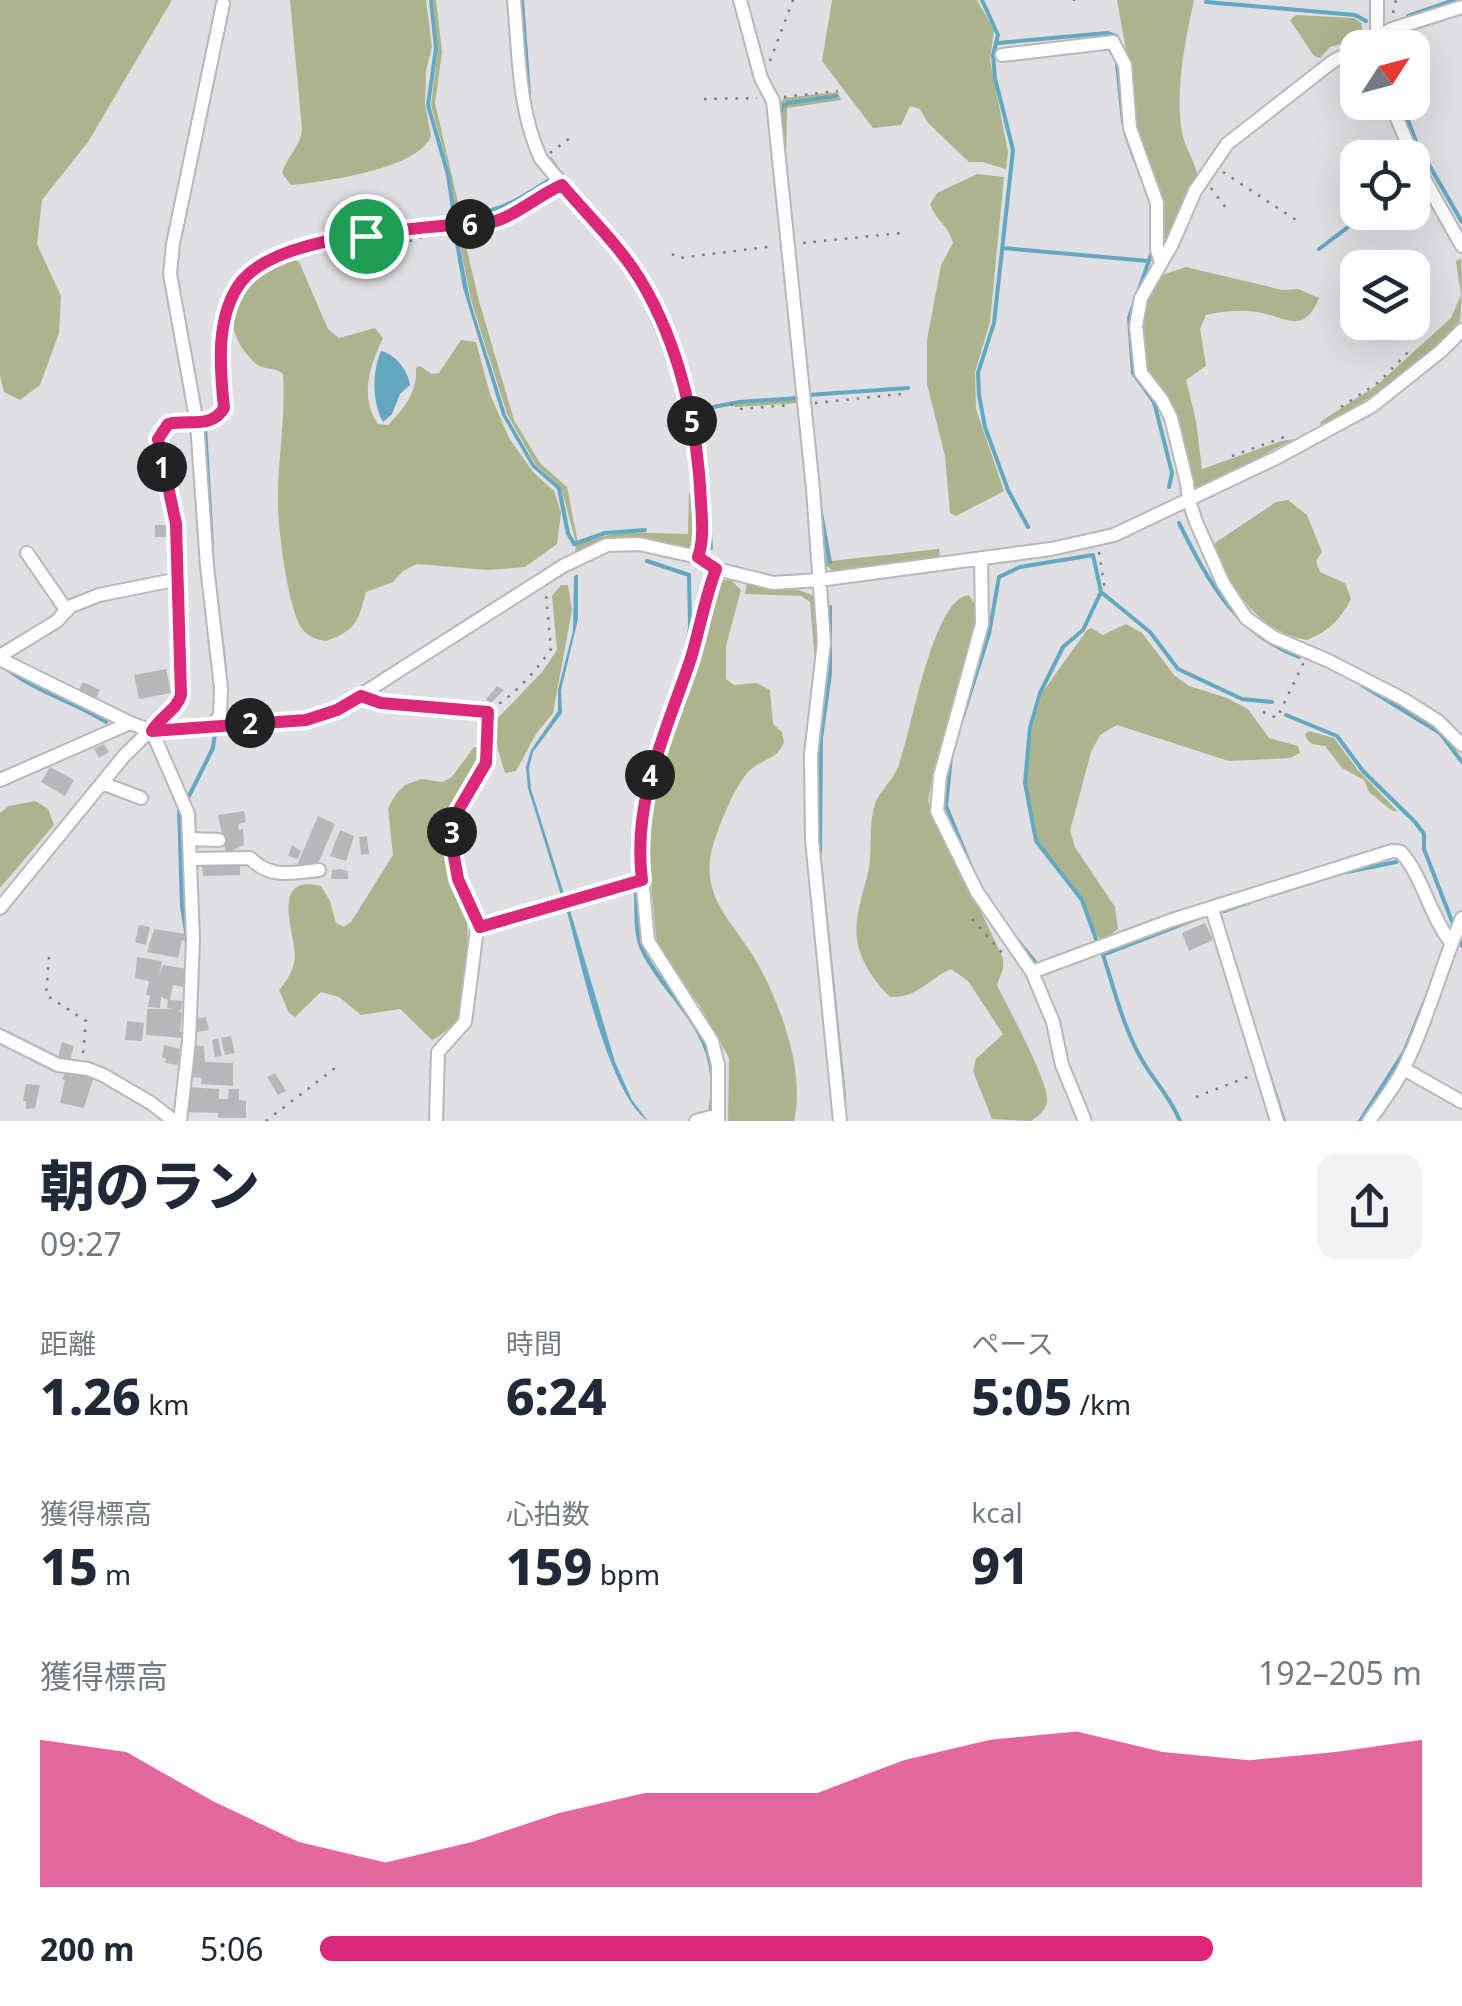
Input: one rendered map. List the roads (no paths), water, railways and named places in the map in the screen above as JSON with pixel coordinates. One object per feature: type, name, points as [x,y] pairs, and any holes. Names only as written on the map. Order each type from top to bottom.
[{"type":"street","points":[[514,0],[524,111],[541,160],[644,286],[683,384],[696,441],[702,513],[698,557]]},
{"type":"street","points":[[740,0],[761,78],[772,100],[805,404],[824,642],[811,754],[812,840],[840,1121]]},
{"type":"street","points":[[1377,0],[1377,30]]},
{"type":"street","points":[[214,724],[220,715],[221,688],[197,423],[171,262],[223,4]]},
{"type":"street","points":[[1391,30],[1462,7]]},
{"type":"street","points":[[1002,55],[1113,42],[1126,65],[1130,128],[1156,202],[1161,263]]},
{"type":"street","points":[[1340,58],[1227,144],[1202,181],[1141,298],[1137,343],[1140,373],[1171,418],[1188,501],[1214,564],[1246,618],[1273,638],[1404,699],[1438,721],[1462,745]]},
{"type":"street","points":[[1398,120],[1418,168],[1462,246]]},
{"type":"street","points":[[0,657],[152,731],[306,720],[337,710],[583,555],[607,545],[639,544],[698,557],[716,569],[773,583],[819,580],[1097,540],[1188,501],[1372,406],[1441,352],[1462,330]]},
{"type":"street","points":[[0,908],[102,783],[180,700],[176,524],[158,439],[168,424],[197,423]]},
{"type":"street","points":[[26,553],[67,611]]},
{"type":"street","points":[[981,558],[982,624],[940,776],[937,811],[977,892],[1032,972],[1053,1022],[1062,1065],[1084,1121]]},
{"type":"street","points":[[696,1121],[718,1118],[715,1049],[698,1016],[650,946],[639,844],[646,786],[716,569]]},
{"type":"street","points":[[0,657],[67,611],[99,595],[179,579]]},
{"type":"street","points":[[0,780],[130,722]]},
{"type":"street","points":[[0,1036],[58,1065],[80,1068],[124,1086],[177,1121],[189,1041],[193,939],[188,814],[152,731]]},
{"type":"street","points":[[102,783],[141,798]]},
{"type":"street","points":[[189,839],[219,840]]},
{"type":"street","points":[[1032,972],[1172,920],[1396,851],[1409,862],[1438,925],[1450,941]]},
{"type":"street","points":[[190,859],[250,858],[284,865]]},
{"type":"street","points":[[250,858],[270,873],[318,870]]},
{"type":"street","points":[[436,1121],[438,1052],[466,1022],[474,941],[480,927],[642,880]]},
{"type":"street","points":[[1212,909],[1276,1121]]},
{"type":"street","points":[[1369,1121],[1404,1069],[1462,918]]},
{"type":"street","points":[[1404,1069],[1462,1102]]},
{"type":"water","points":[[429,0],[433,0],[438,49],[430,105],[450,174],[456,214],[452,215],[446,175],[426,105],[434,48]]},
{"type":"water","points":[[457,231],[470,300],[506,415],[535,465],[561,487],[570,533],[576,543],[573,546],[566,534],[557,489],[532,467],[502,415],[463,288],[453,232]]},
{"type":"water","points":[[381,351],[400,363],[410,385],[383,422],[374,387]]},
{"type":"water","points":[[578,574],[578,619],[561,690],[562,713],[533,752],[529,768],[531,789],[564,894],[561,895],[528,788],[526,767],[531,750],[558,711],[558,690],[573,631],[574,576]]},
{"type":"water","points":[[569,907],[615,1062],[632,1100],[648,1121],[634,1106],[620,1083],[608,1055],[579,959],[566,908]]},
{"type":"waterway","points":[[522,0],[529,94]]},
{"type":"waterway","points":[[982,0],[998,35],[993,55],[995,78],[1013,150],[994,323],[978,373],[979,395],[985,427],[1008,490],[1028,527]]},
{"type":"waterway","points":[[1408,16],[1454,0]]},
{"type":"waterway","points":[[1206,2],[1355,15],[1366,21]]},
{"type":"waterway","points":[[998,43],[1107,33],[1116,36],[1123,49]]},
{"type":"waterway","points":[[1117,63],[1123,122]]},
{"type":"waterway","points":[[780,117],[782,107],[788,103],[836,96]]},
{"type":"waterway","points":[[1408,120],[1417,144],[1462,222]]},
{"type":"waterway","points":[[1125,132],[1135,160]]},
{"type":"waterway","points":[[550,159],[558,170]]},
{"type":"waterway","points":[[453,211],[469,214],[495,209],[552,178]]},
{"type":"waterway","points":[[1319,249],[1344,230]]},
{"type":"waterway","points":[[1003,248],[1148,261]]},
{"type":"waterway","points":[[1152,252],[1129,318],[1133,373],[1154,402],[1172,473],[1169,487]]},
{"type":"waterway","points":[[657,301],[698,410],[711,548]]},
{"type":"waterway","points":[[808,395],[908,388]]},
{"type":"waterway","points":[[698,410],[739,402],[800,398]]},
{"type":"waterway","points":[[205,426],[212,546]]},
{"type":"waterway","points":[[821,513],[830,562]]},
{"type":"waterway","points":[[1179,523],[1226,603],[1257,634],[1299,657]]},
{"type":"waterway","points":[[574,544],[605,533],[645,530]]},
{"type":"waterway","points":[[962,719],[989,634],[999,577],[1020,567],[1093,555],[1101,592],[1150,632],[1178,669],[1242,699],[1272,702]]},
{"type":"waterway","points":[[647,561],[689,575],[690,628],[686,648]]},
{"type":"waterway","points":[[1096,939],[1082,900],[1036,841],[1025,783],[1030,728],[1040,693],[1063,647],[1083,630],[1101,592]]},
{"type":"waterway","points":[[820,853],[821,738],[830,674],[830,607]]},
{"type":"waterway","points":[[219,620],[225,670]]},
{"type":"waterway","points":[[7,669],[106,722]]},
{"type":"waterway","points":[[1362,685],[1440,733],[1462,762]]},
{"type":"waterway","points":[[644,776],[671,696]]},
{"type":"waterway","points":[[1286,715],[1337,736],[1363,771],[1415,822],[1424,834],[1424,849],[1453,924]]},
{"type":"waterway","points":[[188,798],[213,748],[215,733]]},
{"type":"waterway","points":[[951,757],[946,806],[971,867]]},
{"type":"waterway","points":[[634,874],[632,841],[640,790]]},
{"type":"waterway","points":[[179,809],[182,907],[187,938]]},
{"type":"waterway","points":[[820,862],[844,1096]]},
{"type":"waterway","points":[[1347,872],[1396,862]]},
{"type":"waterway","points":[[1299,886],[1333,875]]},
{"type":"waterway","points":[[636,888],[640,944],[694,1025],[709,1057],[712,1075]]},
{"type":"waterway","points":[[1224,911],[1252,901]]},
{"type":"waterway","points":[[1180,1121],[1135,1047],[1103,955],[1201,917]]},
{"type":"waterway","points":[[1019,942],[1035,962]]},
{"type":"waterway","points":[[1360,1121],[1404,1052],[1424,1003]]},
{"type":"waterway","points":[[1265,1062],[1284,1121]]},
{"type":"waterway","points":[[711,1110],[712,1095]]}]
